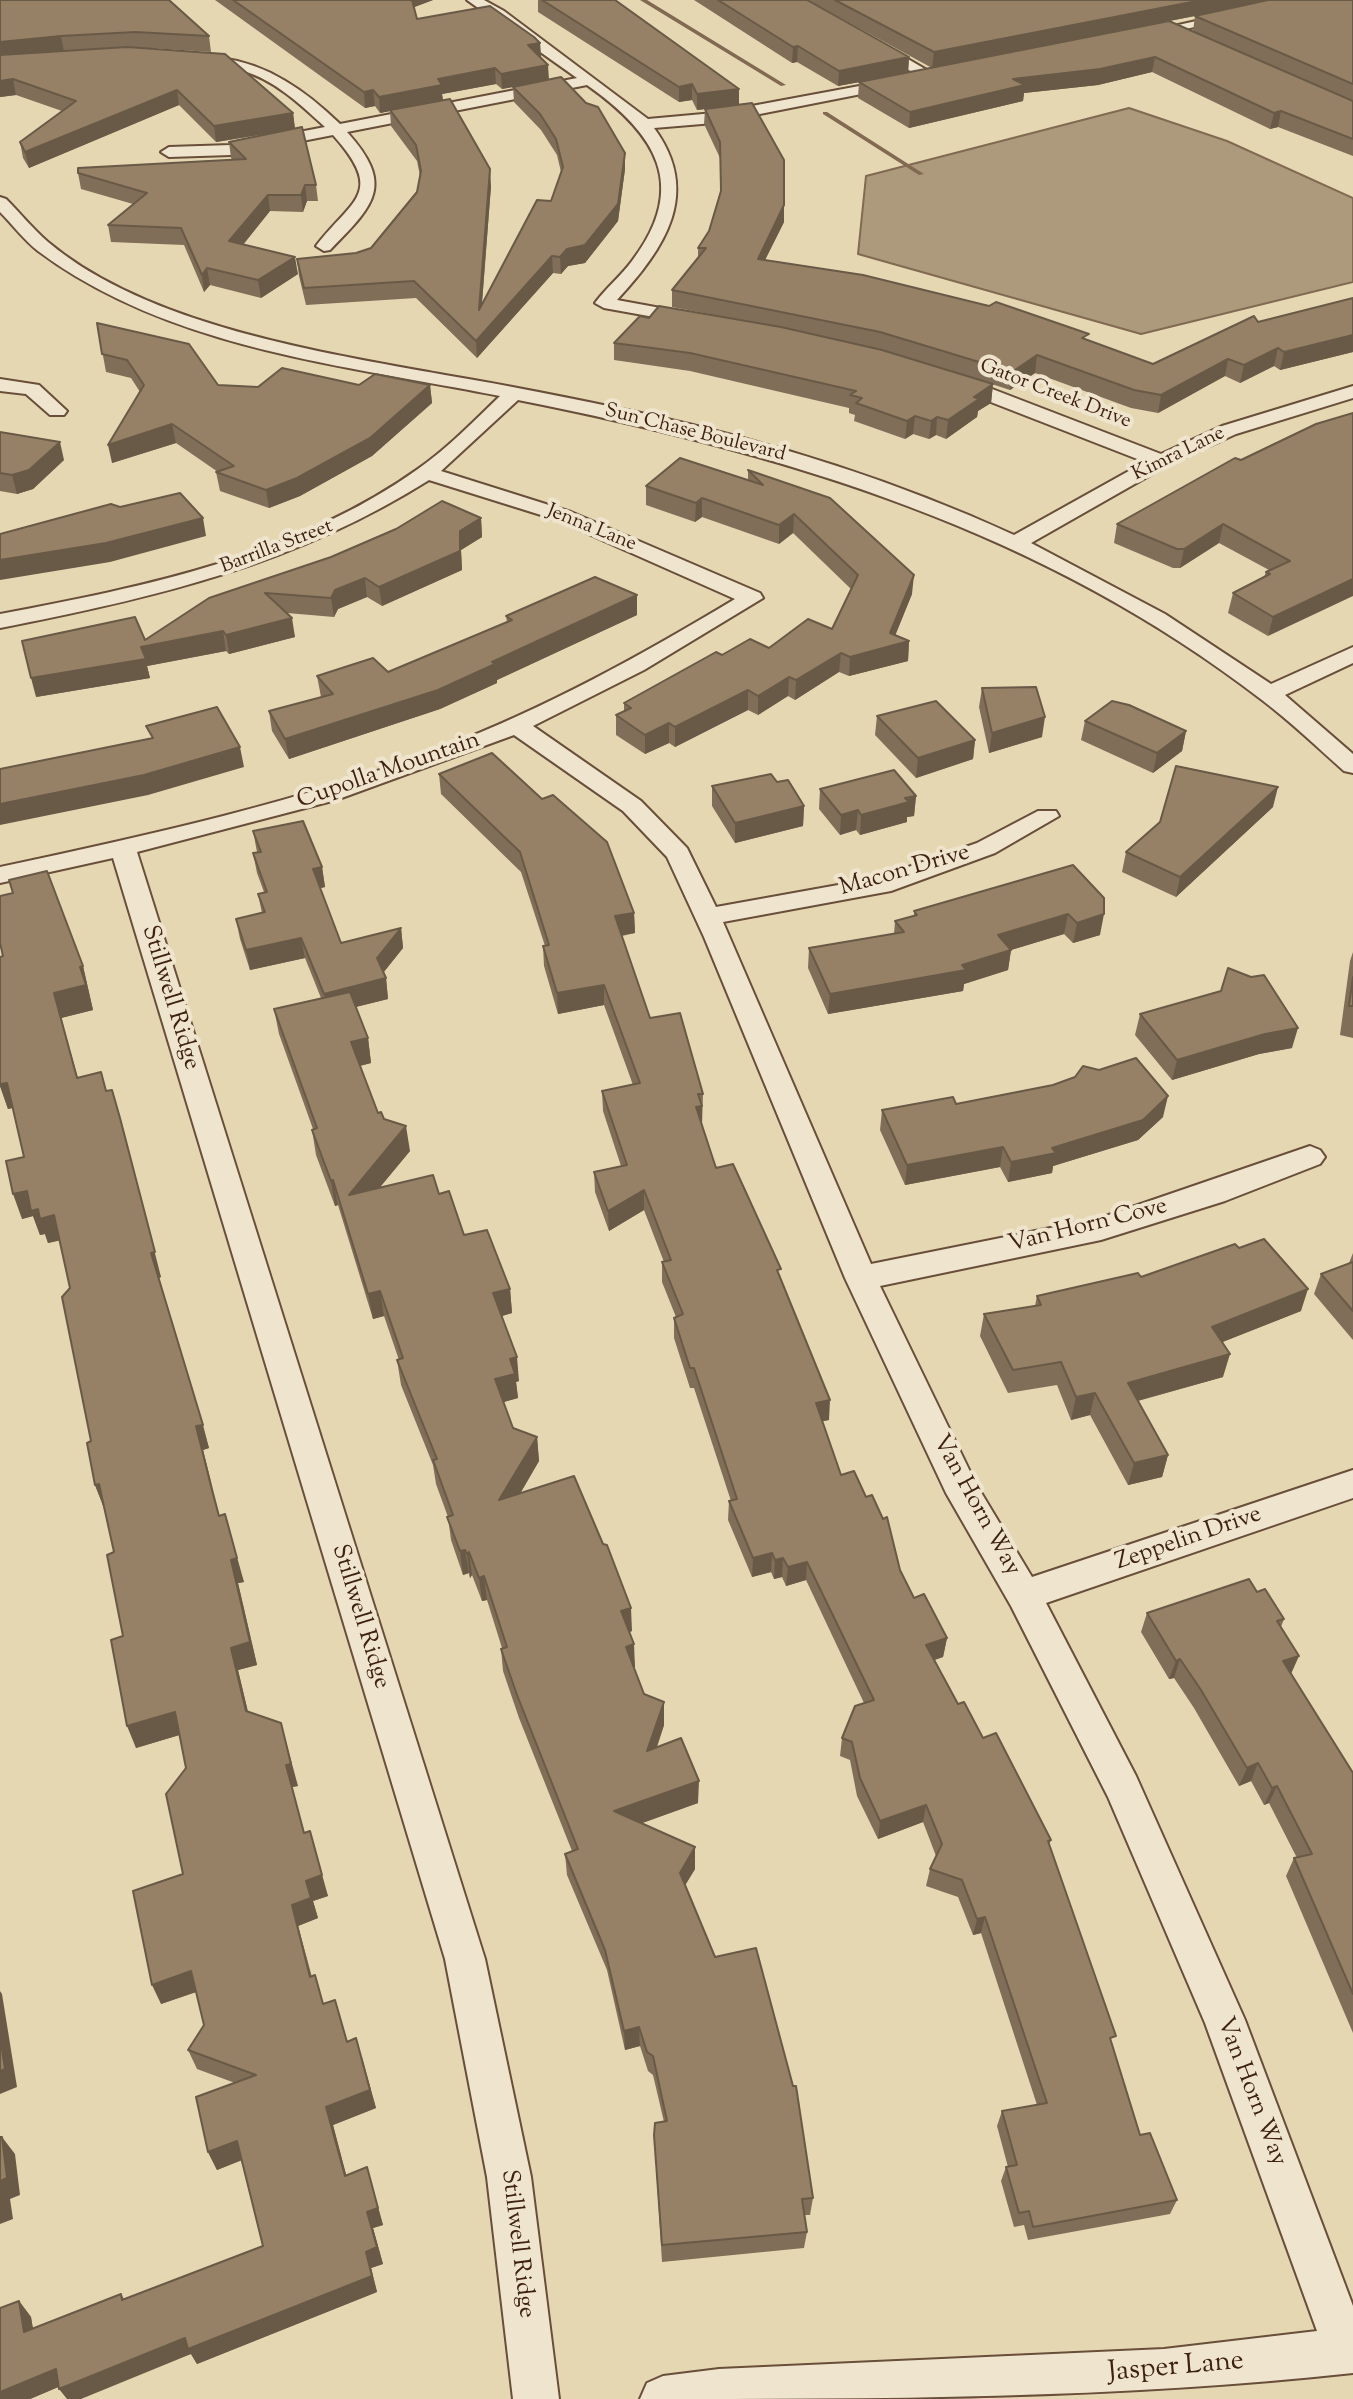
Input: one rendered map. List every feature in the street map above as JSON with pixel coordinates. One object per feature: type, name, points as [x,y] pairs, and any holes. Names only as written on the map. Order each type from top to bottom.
[{"type":"street","points":[[474,0],[589,80],[644,124],[662,153],[670,178],[668,210],[658,240],[636,272],[604,303],[712,323]]},
{"type":"street","points":[[1125,38],[1311,0]]},
{"type":"street","points":[[1170,29],[1193,39]]},
{"type":"street","points":[[644,124],[727,116],[938,75],[859,37]]},
{"type":"street","points":[[185,60],[240,65],[263,73],[284,86],[360,154],[368,173],[368,195],[324,246]]},
{"type":"street","points":[[169,152],[231,150],[589,80]]},
{"type":"street","name":"Sun Chase Boulevard","points":[[0,202],[8,226],[89,277],[201,324],[290,348],[687,429],[793,458],[909,498],[1015,543],[1099,586],[1180,634],[1269,694],[1353,766]]},
{"type":"street","name":"Gator Creek Drive","points":[[932,374],[989,391],[1161,461]]},
{"type":"street","points":[[0,385],[32,389],[57,411]]},
{"type":"street","name":"Kimra Lane","points":[[1015,543],[1161,461],[1229,430],[1353,392]]},
{"type":"street","name":"Barrilla Street","points":[[0,621],[91,604],[235,567],[325,533],[426,473],[514,393]]},
{"type":"street","name":"Jenna Lane","points":[[426,473],[564,516],[752,598]]},
{"type":"street","name":"Cupolla Mountain","points":[[0,875],[123,849],[310,801],[415,766],[517,726],[619,675],[752,598]]},
{"type":"street","points":[[1269,694],[1353,654]]},
{"type":"street","name":"Van Horn Way","points":[[517,726],[632,806],[678,854],[708,917],[861,1278],[963,1493],[1024,1595],[1123,1788],[1224,2020],[1350,2351]]},
{"type":"street","name":"Macon Drive","points":[[708,917],[882,885],[986,848],[1047,816]]},
{"type":"street","name":"Stillwell Ridge","points":[[123,849],[465,1959],[509,2177],[536,2399]]},
{"type":"street","name":"Van Horn Cove","points":[[861,1278],[1101,1229],[1214,1193],[1310,1157]]},
{"type":"street","name":"Zeppelin Drive","points":[[1024,1595],[1353,1484]]},
{"type":"street","name":"Jasper Lane","points":[[663,2399],[719,2392],[1164,2372],[1350,2351]]},
{"type":"shaded area","points":[[1129,108],[1227,141],[1353,198],[1353,282],[1141,334],[858,254],[866,176]]},
{"type":"building","points":[[0,0],[169,0],[209,36],[135,32],[0,42]]},
{"type":"building","points":[[233,0],[412,0],[417,19],[490,6],[540,43],[528,45],[548,65],[501,74],[495,68],[438,79],[442,85],[379,97],[373,90],[364,92]]},
{"type":"building","points":[[542,0],[615,0],[739,89],[697,94],[692,84],[679,87]]},
{"type":"building","points":[[718,0],[807,0],[909,57],[839,71],[798,46],[793,47]]},
{"type":"building","points":[[835,0],[1202,0],[934,52]]},
{"type":"building","points":[[1268,0],[1353,0],[1353,84],[1195,16]]},
{"type":"building","points":[[1169,21],[1353,101],[1353,139],[1281,111],[1274,113],[1155,57],[1100,69],[1013,79],[1025,85],[910,112],[859,82]]},
{"type":"building","points":[[127,47],[225,54],[293,113],[214,126],[177,90],[25,152],[20,142],[76,101],[13,79],[0,81],[0,55]]},
{"type":"building","points":[[561,77],[586,103],[598,107],[625,153],[618,204],[585,245],[567,249],[560,257],[552,256],[476,341],[414,281],[304,288],[297,259],[356,253],[371,248],[417,192],[421,171],[416,145],[390,110],[450,99],[490,169],[479,310],[537,200],[551,201],[563,167],[556,139],[540,114],[513,87]]},
{"type":"building","points":[[752,103],[784,160],[784,205],[758,259],[863,275],[989,306],[996,302],[1089,334],[1082,338],[1153,364],[1254,316],[1258,322],[1353,298],[1353,335],[1284,352],[1278,348],[1244,365],[1228,359],[1161,395],[1134,390],[1037,355],[1012,372],[880,332],[672,290],[706,248],[698,248],[709,231],[721,191],[720,142],[705,109]]},
{"type":"building","points":[[302,127],[316,185],[305,185],[301,195],[268,195],[229,241],[295,257],[258,280],[207,268],[202,275],[181,228],[108,225],[147,193],[78,173],[78,168],[246,159],[229,142]]},
{"type":"building","points":[[659,306],[781,327],[882,350],[993,384],[974,397],[979,399],[948,420],[937,417],[931,421],[915,416],[907,421],[856,403],[862,398],[850,395],[856,391],[690,353],[614,343],[640,316],[649,318]]},
{"type":"building","points":[[97,323],[189,344],[218,385],[258,387],[282,368],[359,385],[375,374],[430,385],[370,438],[297,478],[266,490],[216,472],[234,466],[172,424],[108,445],[144,385],[127,360],[102,354]]},
{"type":"building","points":[[1353,413],[1353,579],[1273,617],[1233,593],[1290,561],[1223,524],[1184,549],[1177,549],[1117,524],[1235,458],[1241,460],[1316,424]]},
{"type":"building","points":[[0,432],[60,442],[29,470],[12,475],[0,473]]},
{"type":"building","points":[[680,458],[763,485],[748,470],[830,498],[914,575],[890,633],[909,641],[850,657],[841,653],[796,680],[789,677],[758,696],[748,690],[675,727],[669,723],[645,735],[616,715],[631,708],[624,703],[716,652],[722,655],[750,639],[769,648],[808,619],[832,629],[858,575],[794,514],[779,525],[702,498],[696,503],[646,486]]},
{"type":"building","points":[[180,493],[203,518],[106,543],[0,560],[0,534],[111,504],[120,507]]},
{"type":"building","points":[[442,501],[481,518],[460,531],[460,551],[379,587],[365,578],[335,590],[331,598],[265,593],[292,618],[226,635],[223,631],[141,647],[146,659],[31,678],[22,641],[135,617],[145,640],[209,598],[331,557],[396,529]]},
{"type":"building","points":[[595,577],[637,595],[438,690],[285,739],[269,711],[333,694],[317,676],[373,658],[388,672],[512,620],[506,616]]},
{"type":"building","points":[[1036,687],[1045,717],[992,733],[982,688]]},
{"type":"building","points":[[936,701],[975,740],[918,758],[877,716]]},
{"type":"building","points":[[1112,701],[1129,705],[1186,731],[1157,753],[1085,721]]},
{"type":"building","points":[[217,707],[240,747],[144,775],[0,804],[0,769],[153,738],[146,726]]},
{"type":"building","points":[[492,753],[542,799],[553,795],[607,842],[634,913],[615,916],[650,1018],[680,1013],[703,1094],[698,1094],[702,1106],[696,1107],[716,1168],[733,1164],[781,1269],[777,1270],[830,1400],[816,1403],[841,1475],[854,1471],[866,1497],[872,1495],[883,1519],[887,1517],[900,1570],[914,1598],[924,1594],[947,1638],[926,1645],[958,1704],[964,1702],[983,1738],[996,1733],[1051,1840],[1048,1841],[1116,2036],[1110,2038],[1140,2135],[1150,2133],[1177,2200],[1033,2227],[1029,2211],[1019,2213],[1006,2167],[1017,2165],[1002,2111],[1047,2103],[985,1917],[977,1919],[962,1880],[930,1869],[942,1844],[926,1805],[880,1821],[860,1778],[852,1742],[842,1738],[855,1706],[874,1700],[807,1562],[788,1567],[783,1558],[775,1560],[772,1553],[753,1558],[729,1501],[737,1499],[694,1368],[690,1368],[674,1318],[683,1314],[662,1262],[671,1260],[644,1190],[608,1211],[594,1172],[627,1165],[602,1091],[640,1083],[604,985],[557,993],[543,946],[549,945],[520,852],[439,774]]},
{"type":"building","points":[[1176,766],[1278,787],[1180,877],[1126,852],[1160,822]]},
{"type":"building","points":[[894,770],[916,796],[905,798],[909,802],[861,815],[858,810],[841,815],[820,789]]},
{"type":"building","points":[[771,774],[777,782],[788,780],[804,806],[735,823],[712,786]]},
{"type":"building","points":[[303,821],[322,867],[313,869],[341,943],[401,928],[377,958],[386,978],[324,994],[301,938],[246,950],[236,919],[265,912],[258,894],[267,892],[253,853],[261,852],[253,831]]},
{"type":"building","points":[[1073,865],[1104,898],[1104,914],[1077,923],[1068,914],[998,935],[1011,950],[962,965],[966,970],[830,994],[809,948],[904,932],[895,921],[917,915],[914,911]]},
{"type":"building","points":[[47,871],[83,966],[80,967],[86,985],[54,993],[77,1078],[101,1072],[106,1091],[112,1090],[155,1252],[151,1253],[203,1425],[196,1426],[212,1490],[219,1516],[225,1514],[237,1558],[231,1560],[250,1642],[231,1648],[246,1711],[281,1723],[291,1764],[286,1765],[304,1833],[310,1831],[322,1875],[306,1881],[311,1898],[292,1905],[310,1977],[315,1975],[323,2004],[335,2000],[347,2042],[356,2038],[370,2090],[326,2107],[345,2176],[367,2167],[378,2208],[367,2212],[377,2247],[366,2252],[372,2276],[188,2349],[185,2338],[59,2389],[56,2369],[0,2392],[0,2308],[19,2301],[24,2332],[121,2294],[122,2300],[263,2246],[237,2141],[208,2152],[196,2097],[256,2075],[188,2050],[204,2025],[191,1971],[152,1985],[133,1891],[183,1874],[166,1794],[186,1768],[175,1712],[127,1726],[111,1640],[123,1636],[107,1555],[114,1552],[99,1484],[95,1485],[87,1443],[91,1441],[62,1297],[70,1288],[54,1215],[40,1219],[38,1209],[31,1211],[27,1191],[13,1194],[6,1161],[24,1157],[7,1083],[0,1084],[0,957],[3,956],[0,896],[13,893],[9,880]]},
{"type":"building","points":[[1228,968],[1251,977],[1264,975],[1298,1028],[1265,1034],[1177,1060],[1140,1014],[1221,991]]},
{"type":"building","points":[[1353,977],[1353,1006],[1349,1006]]},
{"type":"building","points":[[350,992],[368,1038],[351,1042],[378,1113],[381,1112],[384,1119],[406,1126],[349,1195],[433,1175],[439,1194],[449,1191],[464,1235],[487,1230],[510,1289],[493,1293],[517,1357],[510,1359],[515,1374],[495,1379],[513,1428],[537,1437],[499,1500],[574,1476],[603,1544],[607,1545],[631,1608],[621,1611],[634,1644],[626,1647],[644,1694],[664,1702],[647,1751],[681,1738],[699,1781],[614,1811],[695,1847],[680,1873],[715,1957],[756,1948],[793,2086],[796,2086],[813,2198],[802,2199],[807,2232],[662,2245],[654,2135],[655,2123],[667,2121],[653,2056],[647,2052],[639,2027],[624,2031],[605,1950],[565,1854],[578,1849],[501,1649],[507,1647],[484,1576],[479,1578],[469,1552],[460,1551],[447,1517],[453,1515],[433,1460],[437,1459],[397,1360],[403,1358],[380,1291],[368,1294],[333,1180],[312,1130],[317,1128],[274,1009]]},
{"type":"building","points":[[1136,1058],[1168,1096],[1143,1120],[1052,1148],[1056,1153],[1011,1162],[1003,1147],[907,1165],[882,1110],[953,1097],[956,1104],[1053,1085],[1075,1077],[1083,1066],[1099,1070]]},
{"type":"building","points":[[1264,1239],[1308,1289],[1212,1327],[1230,1354],[1128,1383],[1168,1455],[1134,1463],[1095,1393],[1076,1397],[1061,1362],[1013,1370],[984,1314],[1041,1305],[1037,1296],[1138,1273],[1141,1277],[1235,1244],[1239,1248]]},
{"type":"building","points":[[1353,1262],[1353,1311],[1321,1274]]},
{"type":"building","points":[[1249,1579],[1257,1592],[1265,1589],[1284,1619],[1277,1621],[1299,1656],[1283,1661],[1353,1773],[1353,1994],[1294,1858],[1312,1854],[1277,1786],[1272,1788],[1258,1763],[1247,1768],[1201,1690],[1180,1659],[1176,1661],[1147,1613]]},
{"type":"building","points":[[0,2037],[5,2069],[0,2071]]},
{"type":"building","points":[[0,2137],[7,2178],[0,2181]]},
{"type":"waterway","points":[[643,0],[783,85]]},
{"type":"waterway","points":[[825,113],[921,174]]}]
